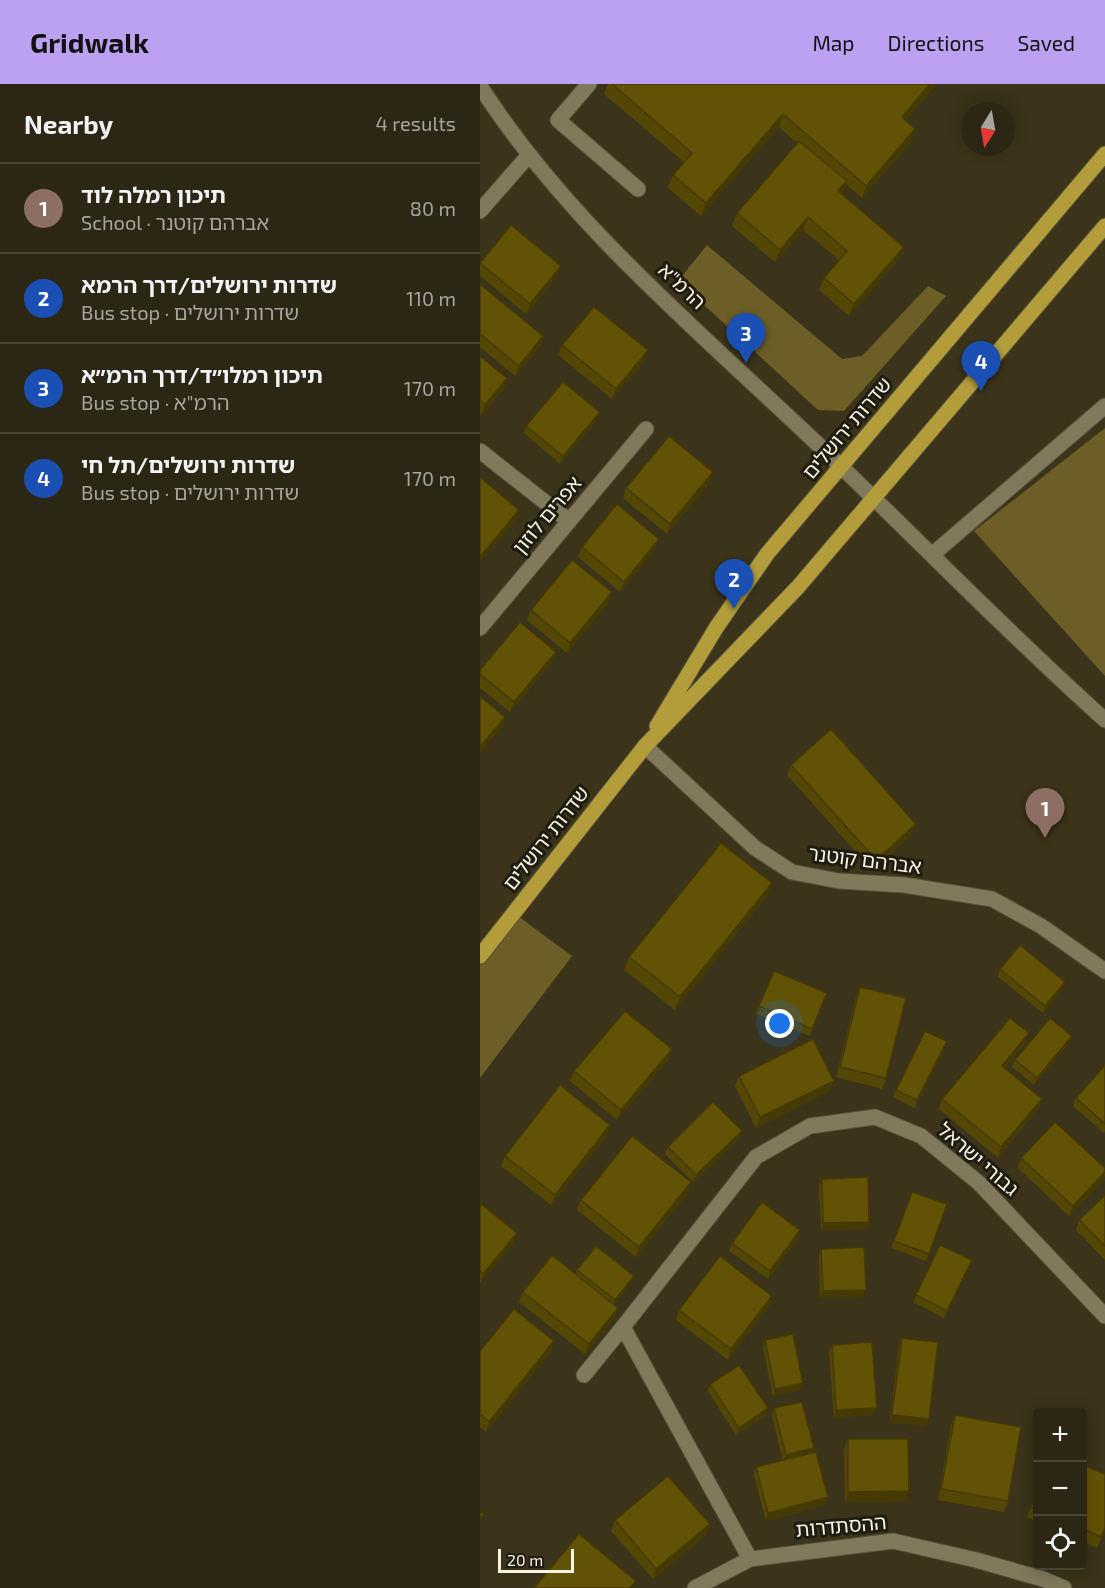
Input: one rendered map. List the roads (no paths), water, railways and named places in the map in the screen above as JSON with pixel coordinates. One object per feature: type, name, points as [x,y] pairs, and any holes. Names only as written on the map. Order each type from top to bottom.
[{"type":"main road","name":"שדרות ירושלים","points":[[645,746],[738,593],[767,554],[1105,154]]},
{"type":"main road","name":"שדרות ירושלים","points":[[480,956],[645,746],[798,587],[1105,226]]},
{"type":"street","points":[[589,84],[558,120],[638,189]]},
{"type":"street","name":"הרמ\"א","points":[[480,86],[554,187],[654,289],[1105,720]]},
{"type":"street","points":[[480,211],[529,155]]},
{"type":"street","points":[[933,554],[1105,406]]},
{"type":"street","name":"אפרים לוזון","points":[[480,628],[646,429]]},
{"type":"street","points":[[480,451],[569,521]]},
{"type":"street","name":"אברהם קוטנר","points":[[645,746],[755,848],[792,872],[838,881],[904,885],[992,900],[1041,926],[1105,971]]},
{"type":"street","name":"גבורי ישראל","points":[[584,1375],[756,1157],[810,1126],[875,1117],[921,1136],[980,1183],[1105,1316]]},
{"type":"street","points":[[623,1327],[750,1559]]},
{"type":"street","name":"ההסתדרות","points":[[695,1588],[750,1559],[893,1541],[976,1560],[1043,1579],[1064,1588]]},
{"type":"place","name":"תיכון רמלו״ד/דרך הרמ״א","points":[[746,363]]},
{"type":"place","name":"שדרות ירושלים/תל חי","points":[[981,391]]},
{"type":"place","name":"שדרות ירושלים/דרך הרמא","points":[[734,609]]},
{"type":"place","name":"תיכון רמלה לוד","points":[[1045,838]]}]
